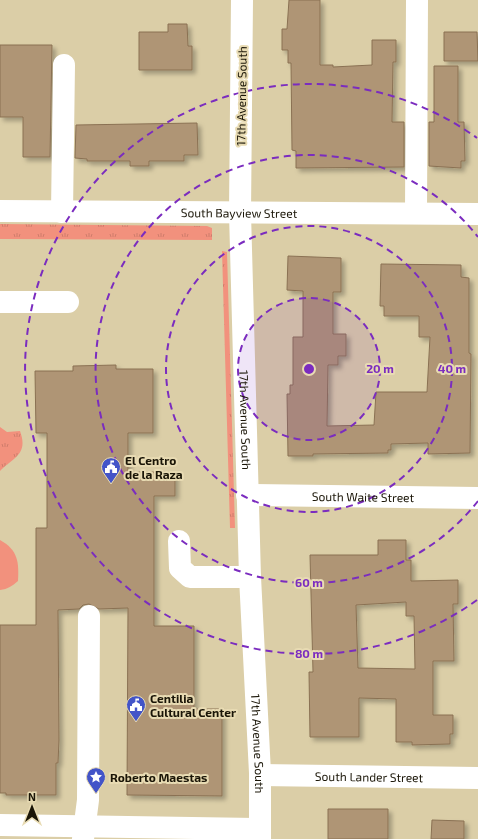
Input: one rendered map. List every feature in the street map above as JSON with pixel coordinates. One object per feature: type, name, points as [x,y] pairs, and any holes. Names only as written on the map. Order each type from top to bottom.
[{"type":"street","name":"17th Avenue South","points":[[242,0],[240,213],[247,495],[260,775],[260,834]]},
{"type":"street","points":[[416,213],[417,0]]},
{"type":"street","points":[[62,212],[64,65]]},
{"type":"street","name":"South Bayview Street","points":[[0,211],[478,214]]},
{"type":"street","points":[[0,302],[68,302]]},
{"type":"street","name":"South Waite Street","points":[[247,495],[478,498]]},
{"type":"street","points":[[179,541],[180,568],[190,577],[250,577]]},
{"type":"street","points":[[84,833],[88,800],[90,616]]},
{"type":"street","name":"South Lander Street","points":[[260,775],[478,778]]},
{"type":"street","points":[[0,825],[84,833],[260,834]]},
{"type":"green space","points":[[0,224],[207,226],[212,228],[212,240],[0,239]]},
{"type":"green space","points":[[222,251],[227,252],[235,528],[230,528]]},
{"type":"green space","points":[[0,427],[7,432],[20,431],[22,446],[18,455],[0,471]]},
{"type":"green space","points":[[0,540],[14,552],[17,562],[18,581],[10,587],[0,590]]},
{"type":"building","points":[[289,0],[320,0],[320,65],[333,65],[333,67],[372,65],[372,40],[396,40],[396,62],[393,62],[392,122],[404,122],[404,167],[296,168],[296,151],[292,150],[291,63],[288,63],[288,50],[282,50],[282,29],[287,29]]},
{"type":"building","points":[[168,24],[187,24],[188,46],[192,46],[192,70],[139,70],[139,32],[168,32]]},
{"type":"building","points":[[444,32],[477,32],[478,61],[444,61]]},
{"type":"building","points":[[0,45],[52,45],[50,157],[23,157],[23,117],[0,117]]},
{"type":"building","points":[[434,66],[458,66],[458,122],[464,122],[465,161],[461,161],[461,168],[429,166],[429,122],[434,122]]},
{"type":"building","points":[[197,123],[198,155],[184,155],[184,161],[149,161],[149,166],[130,166],[130,161],[87,161],[87,159],[75,158],[76,125]]},
{"type":"building","points":[[288,256],[341,258],[341,292],[333,292],[333,334],[346,334],[346,356],[338,356],[338,365],[328,365],[327,426],[374,425],[376,392],[427,392],[430,337],[419,337],[419,316],[384,316],[384,306],[380,306],[381,264],[461,265],[461,277],[469,278],[469,353],[471,354],[470,453],[428,454],[428,443],[391,444],[391,450],[388,450],[388,453],[313,454],[313,456],[288,456],[287,394],[290,394],[290,385],[293,385],[293,337],[303,337],[303,291],[287,290]]},
{"type":"building","points":[[116,365],[116,369],[153,369],[153,433],[128,433],[128,472],[175,472],[175,496],[154,496],[154,626],[194,626],[194,709],[222,709],[222,796],[127,795],[128,608],[99,609],[89,604],[83,605],[79,609],[58,610],[59,740],[58,763],[56,763],[56,795],[6,795],[6,793],[0,793],[0,625],[36,625],[36,528],[47,528],[47,433],[36,433],[35,371],[73,371],[73,366]]},
{"type":"building","points":[[378,540],[406,540],[406,560],[411,560],[411,581],[458,580],[458,604],[453,604],[454,661],[433,661],[433,715],[453,715],[453,734],[450,734],[450,744],[412,745],[412,742],[396,742],[396,699],[359,698],[359,737],[310,737],[309,672],[313,672],[310,555],[378,555]],"holes":[[[406,602],[406,616],[414,616],[415,669],[358,668],[356,605]]]},
{"type":"building","points":[[328,809],[388,809],[388,839],[328,839]]},
{"type":"building","points":[[432,820],[464,821],[464,839],[431,839]]},
{"type":"place","name":"El Centro de la Raza","points":[[111,484]]},
{"type":"place","name":"Centilia Cultural Center","points":[[136,722]]},
{"type":"place","name":"Roberto Maestas","points":[[96,794]]}]
